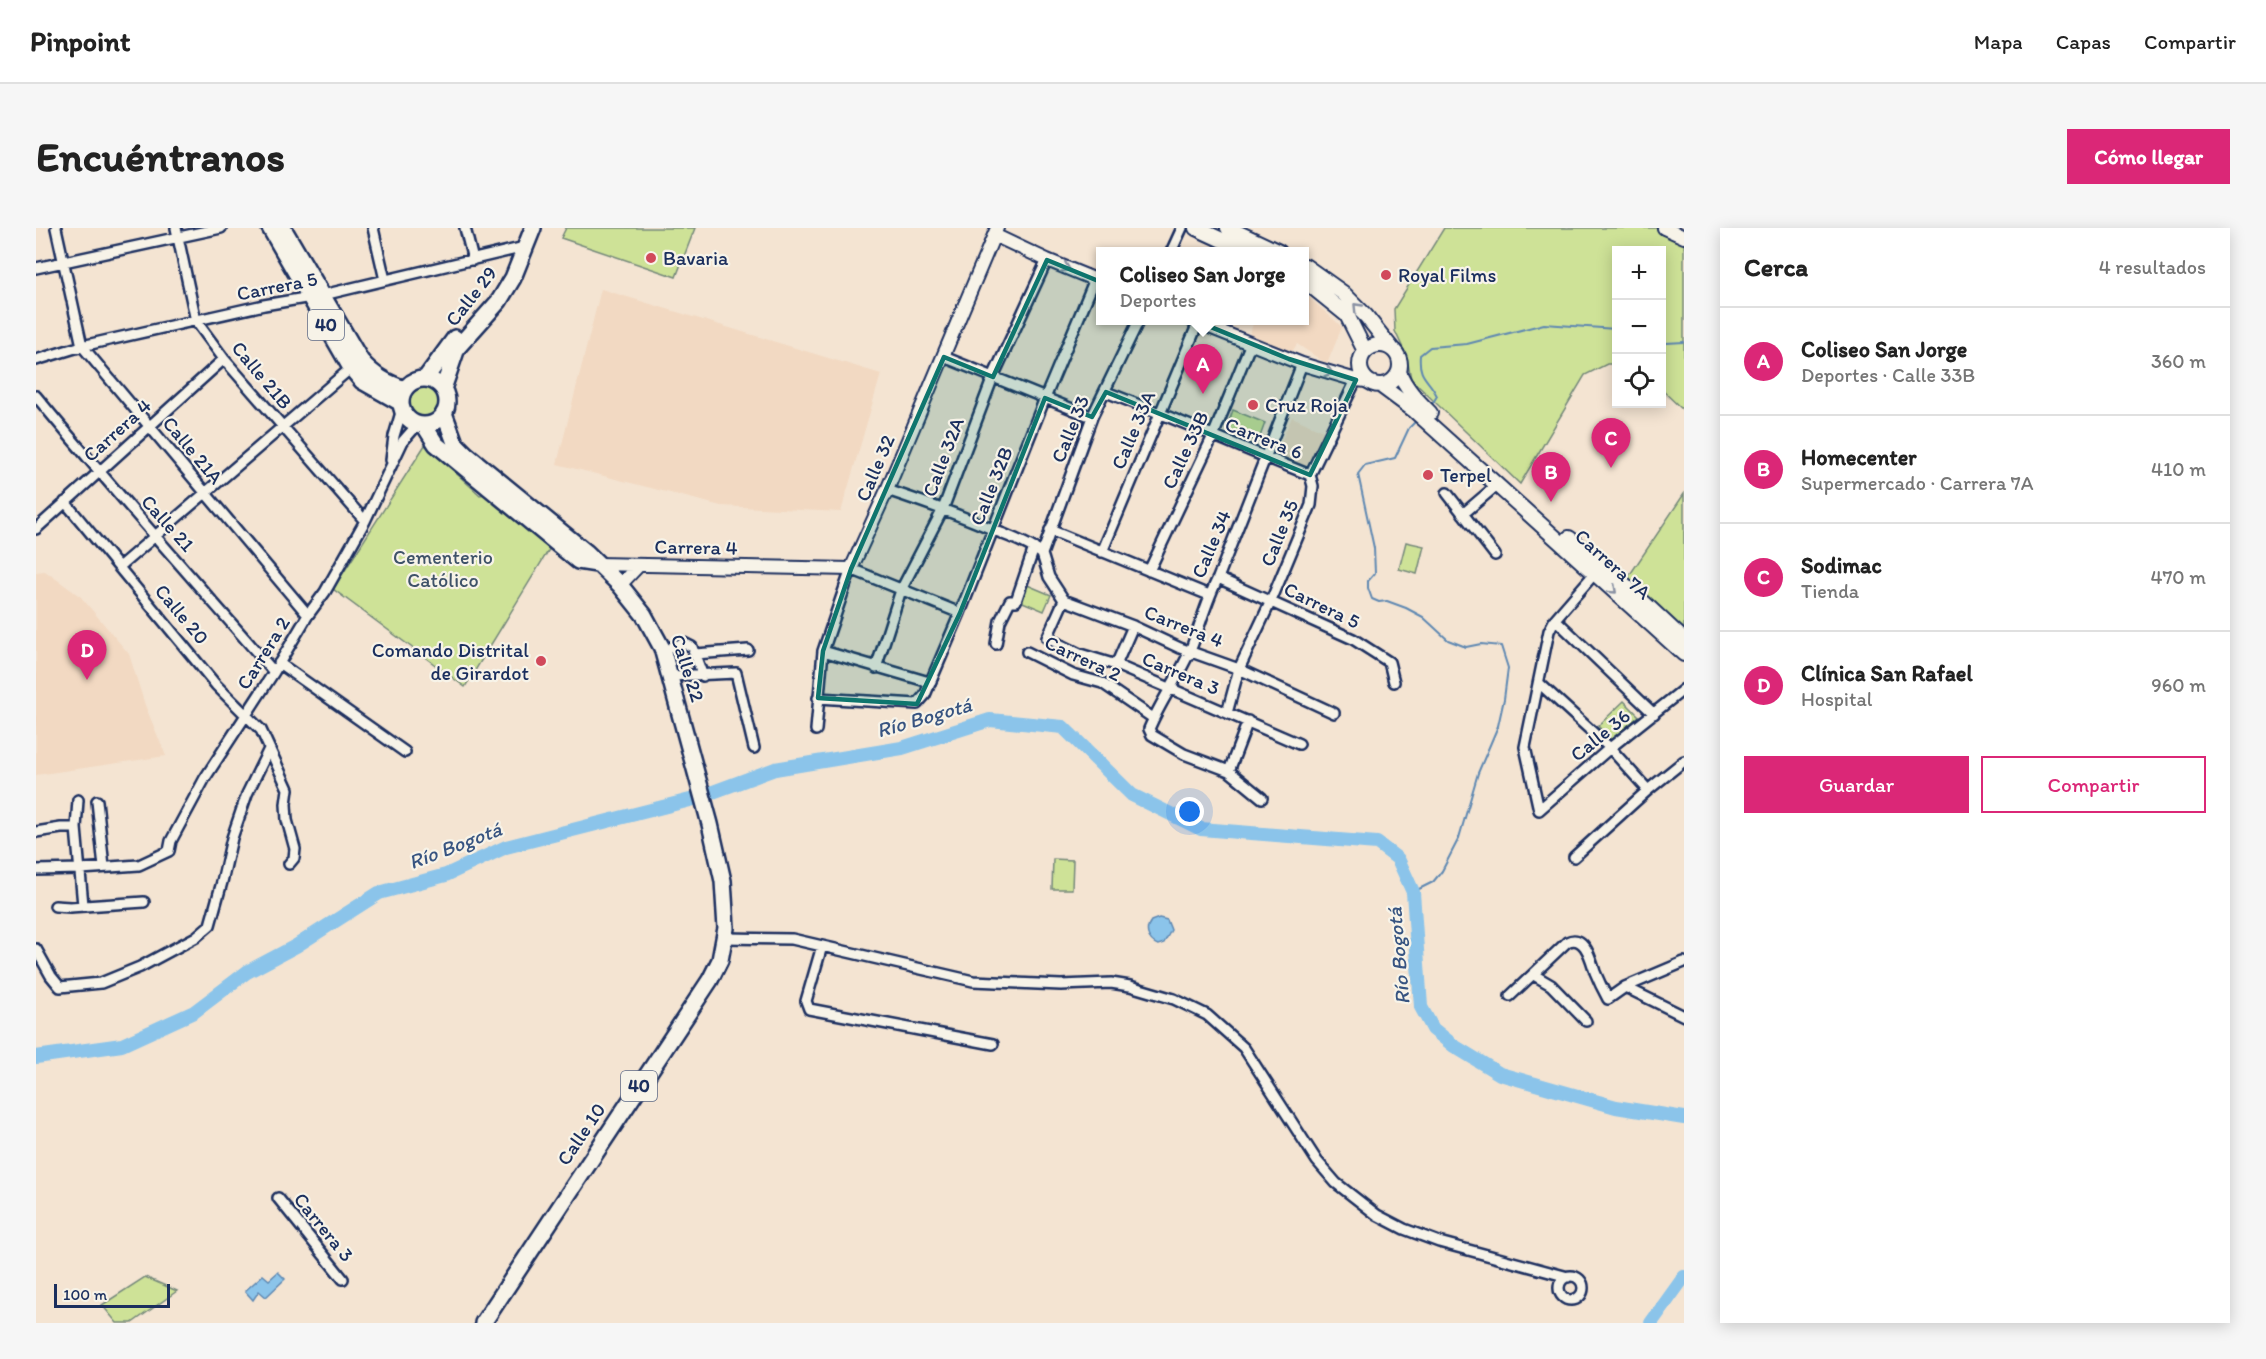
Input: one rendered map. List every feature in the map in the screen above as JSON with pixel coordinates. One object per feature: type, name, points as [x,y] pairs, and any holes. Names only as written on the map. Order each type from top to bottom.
[{"type":"main road","name":"40","points":[[270,228],[370,372],[388,383],[403,400],[408,419],[421,425]]},
{"type":"main road","name":"40","points":[[283,228],[351,368],[362,381],[403,400]]},
{"type":"main road","name":"Calle 29","points":[[443,389],[457,348],[499,301],[513,278],[526,228]]},
{"type":"main road","name":"Calle 29","points":[[425,379],[449,345],[494,295],[533,228]]},
{"type":"main road","points":[[1196,228],[1237,247]]},
{"type":"main road","points":[[1228,228],[1239,231],[1269,247]]},
{"type":"main road","points":[[1309,269],[1343,293],[1366,316],[1394,351],[1400,363],[1399,372],[1390,382],[1368,382],[1360,367],[1365,351],[1373,346],[1383,345],[1394,351]]},
{"type":"main road","points":[[1309,284],[1347,315],[1365,351]]},
{"type":"main road","name":"Carrera 7A","points":[[1399,372],[1402,382],[1418,407],[1497,485],[1684,654]]},
{"type":"main road","points":[[403,400],[418,380],[432,381],[443,389]]},
{"type":"main road","name":"Carrera 7A","points":[[1368,382],[1418,407]]},
{"type":"main road","name":"40","points":[[443,389],[447,400],[444,413]]},
{"type":"main road","points":[[421,425],[436,422],[444,413]]},
{"type":"main road","name":"Calle 22","points":[[444,413],[455,442],[466,454],[586,552],[633,600],[653,631],[662,648],[671,676],[710,826]]},
{"type":"main road","name":"Carrera 7A","points":[[1433,421],[1611,572],[1684,640]]},
{"type":"main road","name":"Calle 22","points":[[421,425],[436,444],[578,561],[597,564]]},
{"type":"main road","name":"Calle 10","points":[[483,1323],[710,980],[720,960],[726,928],[723,881],[710,826]]},
{"type":"street","name":"Calle 21A","points":[[56,228],[82,346],[308,615]]},
{"type":"street","points":[[36,268],[177,232],[221,228]]},
{"type":"street","points":[[374,228],[385,280]]},
{"type":"street","points":[[465,228],[473,260]]},
{"type":"street","points":[[1173,247],[1182,228]]},
{"type":"street","points":[[1664,228],[1684,237]]},
{"type":"street","points":[[996,231],[1047,260],[1096,279]]},
{"type":"street","name":"Calle 32","points":[[816,730],[823,651],[851,569],[887,490],[996,231]]},
{"type":"street","name":"Calle 21B","points":[[177,232],[196,321],[224,359],[365,522]]},
{"type":"street","name":"Carrera 5","points":[[36,360],[82,346],[264,305],[316,297],[521,248]]},
{"type":"street","name":"Calle 32A","points":[[876,668],[901,590],[943,509],[993,377],[1047,260]]},
{"type":"street","name":"Calle 32B","points":[[818,698],[917,704],[924,695],[960,613],[1045,398],[1096,284]]},
{"type":"street","name":"Calle 33","points":[[1042,554],[1092,417],[1137,325]]},
{"type":"street","name":"Calle 33A","points":[[1102,552],[1194,325]]},
{"type":"street","points":[[1203,325],[1302,364],[1368,382]]},
{"type":"street","name":"Calle 33B","points":[[1149,571],[1213,436],[1251,343]]},
{"type":"street","points":[[944,357],[1092,417]]},
{"type":"street","name":"Carrera 4","points":[[36,529],[224,359]]},
{"type":"street","name":"Calle 34","points":[[1229,771],[1184,754],[1152,735],[1149,729],[1190,651],[1209,595],[1218,578],[1302,364]]},
{"type":"street","points":[[119,567],[351,368]]},
{"type":"street","name":"Calle 35","points":[[1227,713],[1239,669],[1271,601],[1313,498],[1310,475],[1368,382]]},
{"type":"street","name":"Carrera 6","points":[[1106,392],[1310,475]]},
{"type":"street","name":"Calle 21","points":[[36,396],[98,473],[156,535],[274,672]]},
{"type":"street","name":"Carrera 2","points":[[391,465],[394,436],[403,400]]},
{"type":"street","name":"Carrera 2","points":[[104,867],[139,865],[169,850],[171,841],[205,778],[308,615],[325,592],[365,522],[403,441],[421,425]]},
{"type":"street","points":[[1463,514],[1497,485]]},
{"type":"street","points":[[887,490],[943,509],[1034,548],[1042,554],[1048,577],[1064,600]]},
{"type":"street","points":[[1447,493],[1495,555]]},
{"type":"street","name":"Calle 20","points":[[66,502],[216,685],[261,730],[288,789],[287,820],[295,849],[294,858],[289,864]]},
{"type":"street","points":[[1050,530],[1209,595]]},
{"type":"street","points":[[996,644],[1000,621],[1010,602],[1016,601],[1034,548]]},
{"type":"street","name":"Carrera 4","points":[[597,564],[851,569],[960,613]]},
{"type":"street","name":"Carrera 4","points":[[620,585],[639,566]]},
{"type":"street","points":[[1595,573],[1555,619],[1550,631],[1540,684],[1610,748],[1648,790]]},
{"type":"street","name":"Carrera 5","points":[[1218,578],[1353,639],[1389,662],[1394,682]]},
{"type":"street","name":"Carrera 4","points":[[1064,600],[1239,669],[1334,713]]},
{"type":"street","name":"Carrera 3","points":[[1064,600],[1047,638],[1080,654],[1116,665],[1299,744]]},
{"type":"street","points":[[1555,619],[1654,714]]},
{"type":"street","points":[[1116,665],[1133,626]]},
{"type":"street","points":[[672,647],[684,644],[692,647],[703,676]]},
{"type":"street","points":[[695,654],[748,650]]},
{"type":"street","points":[[823,651],[876,668],[929,681]]},
{"type":"street","name":"Carrera 2","points":[[1027,652],[1073,675],[1102,683],[1154,718]]},
{"type":"street","points":[[279,663],[405,752]]},
{"type":"street","points":[[671,676],[703,676],[736,672],[754,748]]},
{"type":"street","name":"Calle 36","points":[[1540,684],[1525,747],[1539,810],[1610,748],[1684,689]]},
{"type":"street","points":[[1248,721],[1229,771],[1263,798]]},
{"type":"street","points":[[36,950],[60,987],[71,987],[101,983],[131,971],[196,938],[210,925],[232,838],[247,794],[269,749]]},
{"type":"street","points":[[1574,857],[1648,790],[1684,761]]},
{"type":"street","points":[[78,800],[76,828],[83,905]]},
{"type":"street","points":[[36,870],[104,867],[97,801]]},
{"type":"street","points":[[36,832],[76,828]]},
{"type":"street","points":[[56,906],[144,902]]},
{"type":"street","points":[[725,938],[792,939],[973,981],[1061,985],[1111,983],[1154,992],[1190,1006],[1207,1015],[1244,1048],[1317,1161],[1336,1183],[1377,1215],[1404,1229],[1439,1242],[1568,1276]]},
{"type":"street","points":[[1510,996],[1572,939],[1577,940],[1589,953],[1608,999],[1625,987],[1684,962]]},
{"type":"street","points":[[822,946],[806,1000],[809,1009],[993,1044]]},
{"type":"street","points":[[1534,975],[1551,985],[1586,1020]]},
{"type":"street","points":[[1625,987],[1684,1016]]},
{"type":"street","name":"Carrera 3","points":[[278,1198],[343,1279]]},
{"type":"highlighted area","points":[[1047,260],[1289,359],[1356,380],[1310,475],[1106,392],[1092,417],[1045,398],[960,613],[917,704],[818,698],[823,651],[851,569],[944,357],[993,377]]},
{"type":"shaded area","name":"Bavaria","points":[[601,289],[881,374],[841,512],[721,506],[557,464]]},
{"type":"shaded area","points":[[1309,298],[1342,327],[1327,364],[1297,344],[1290,355],[1249,336],[1253,325],[1309,325]]},
{"type":"shaded area","points":[[1292,417],[1323,431],[1306,469],[1275,455]]},
{"type":"shaded area","points":[[45,571],[81,597],[129,654],[145,705],[166,756],[36,775],[36,572]]},
{"type":"green space","name":"Bavaria","points":[[566,228],[695,228],[676,277],[561,238]]},
{"type":"green space","points":[[1444,228],[1664,228],[1684,237],[1684,411],[1666,394],[1666,246],[1612,246],[1612,364],[1607,364],[1585,375],[1520,484],[1411,379],[1407,357],[1395,331],[1394,309]]},
{"type":"green space","points":[[424,384],[437,389],[442,402],[437,415],[424,420],[411,415],[406,402],[411,389]]},
{"type":"green space","points":[[1233,410],[1265,423],[1258,442],[1226,430]]},
{"type":"green space","name":"Cementerio Católico","points":[[425,445],[480,495],[486,494],[493,499],[494,504],[550,548],[465,687],[333,589]]},
{"type":"green space","points":[[1684,494],[1684,633],[1627,579]]},
{"type":"green space","points":[[1406,542],[1424,546],[1417,574],[1399,569]]},
{"type":"green space","points":[[1025,584],[1051,595],[1044,611],[1018,600]]},
{"type":"green space","points":[[1624,701],[1639,716],[1612,741],[1598,726]]},
{"type":"green space","points":[[1053,859],[1073,860],[1072,889],[1052,889]]},
{"type":"green space","points":[[145,1277],[177,1291],[132,1323],[117,1323],[102,1305]]},
{"type":"water","points":[[1159,918],[1167,920],[1171,930],[1164,943],[1158,945],[1152,941],[1148,931],[1151,921]]},
{"type":"water","points":[[278,1272],[285,1279],[266,1297],[259,1291],[253,1300],[245,1291],[263,1275],[269,1280]]},
{"type":"waterway","points":[[1431,406],[1437,396],[1422,374],[1420,363],[1420,355],[1430,347],[1467,344],[1544,324],[1612,329]]},
{"type":"waterway","points":[[1666,343],[1684,342]]},
{"type":"waterway","points":[[1413,892],[1433,882],[1442,871],[1459,838],[1478,773],[1498,726],[1508,668],[1501,646],[1481,644],[1466,647],[1448,640],[1423,617],[1387,601],[1379,602],[1372,599],[1368,588],[1368,581],[1375,573],[1374,548],[1358,474],[1365,465],[1395,458],[1409,428],[1418,419]]},
{"type":"waterway","name":"Río Bogotá","points":[[36,1057],[122,1045],[194,1012],[247,972],[296,946],[379,893],[446,875],[506,847],[694,799],[775,769],[902,748],[990,720],[1063,727],[1132,795],[1201,829],[1377,843],[1398,859],[1413,892],[1421,1007],[1433,1029],[1454,1046],[1500,1074],[1616,1107],[1684,1118]]},
{"type":"waterway","name":"Río Bogotá","points":[[1651,1323],[1684,1277]]},
{"type":"place","name":"Bavaria","points":[[651,258]]},
{"type":"place","name":"Royal Films","points":[[1386,275]]},
{"type":"place","name":"Coliseo San Jorge","points":[[1203,394]]},
{"type":"place","name":"Cruz Roja","points":[[1253,405]]},
{"type":"place","name":"Sodimac","points":[[1611,468]]},
{"type":"place","name":"Terpel","points":[[1428,475]]},
{"type":"place","name":"Homecenter","points":[[1551,502]]},
{"type":"place","name":"Comando Distrital de Girardot","points":[[541,661]]},
{"type":"place","name":"Clínica San Rafael","points":[[87,680]]}]
